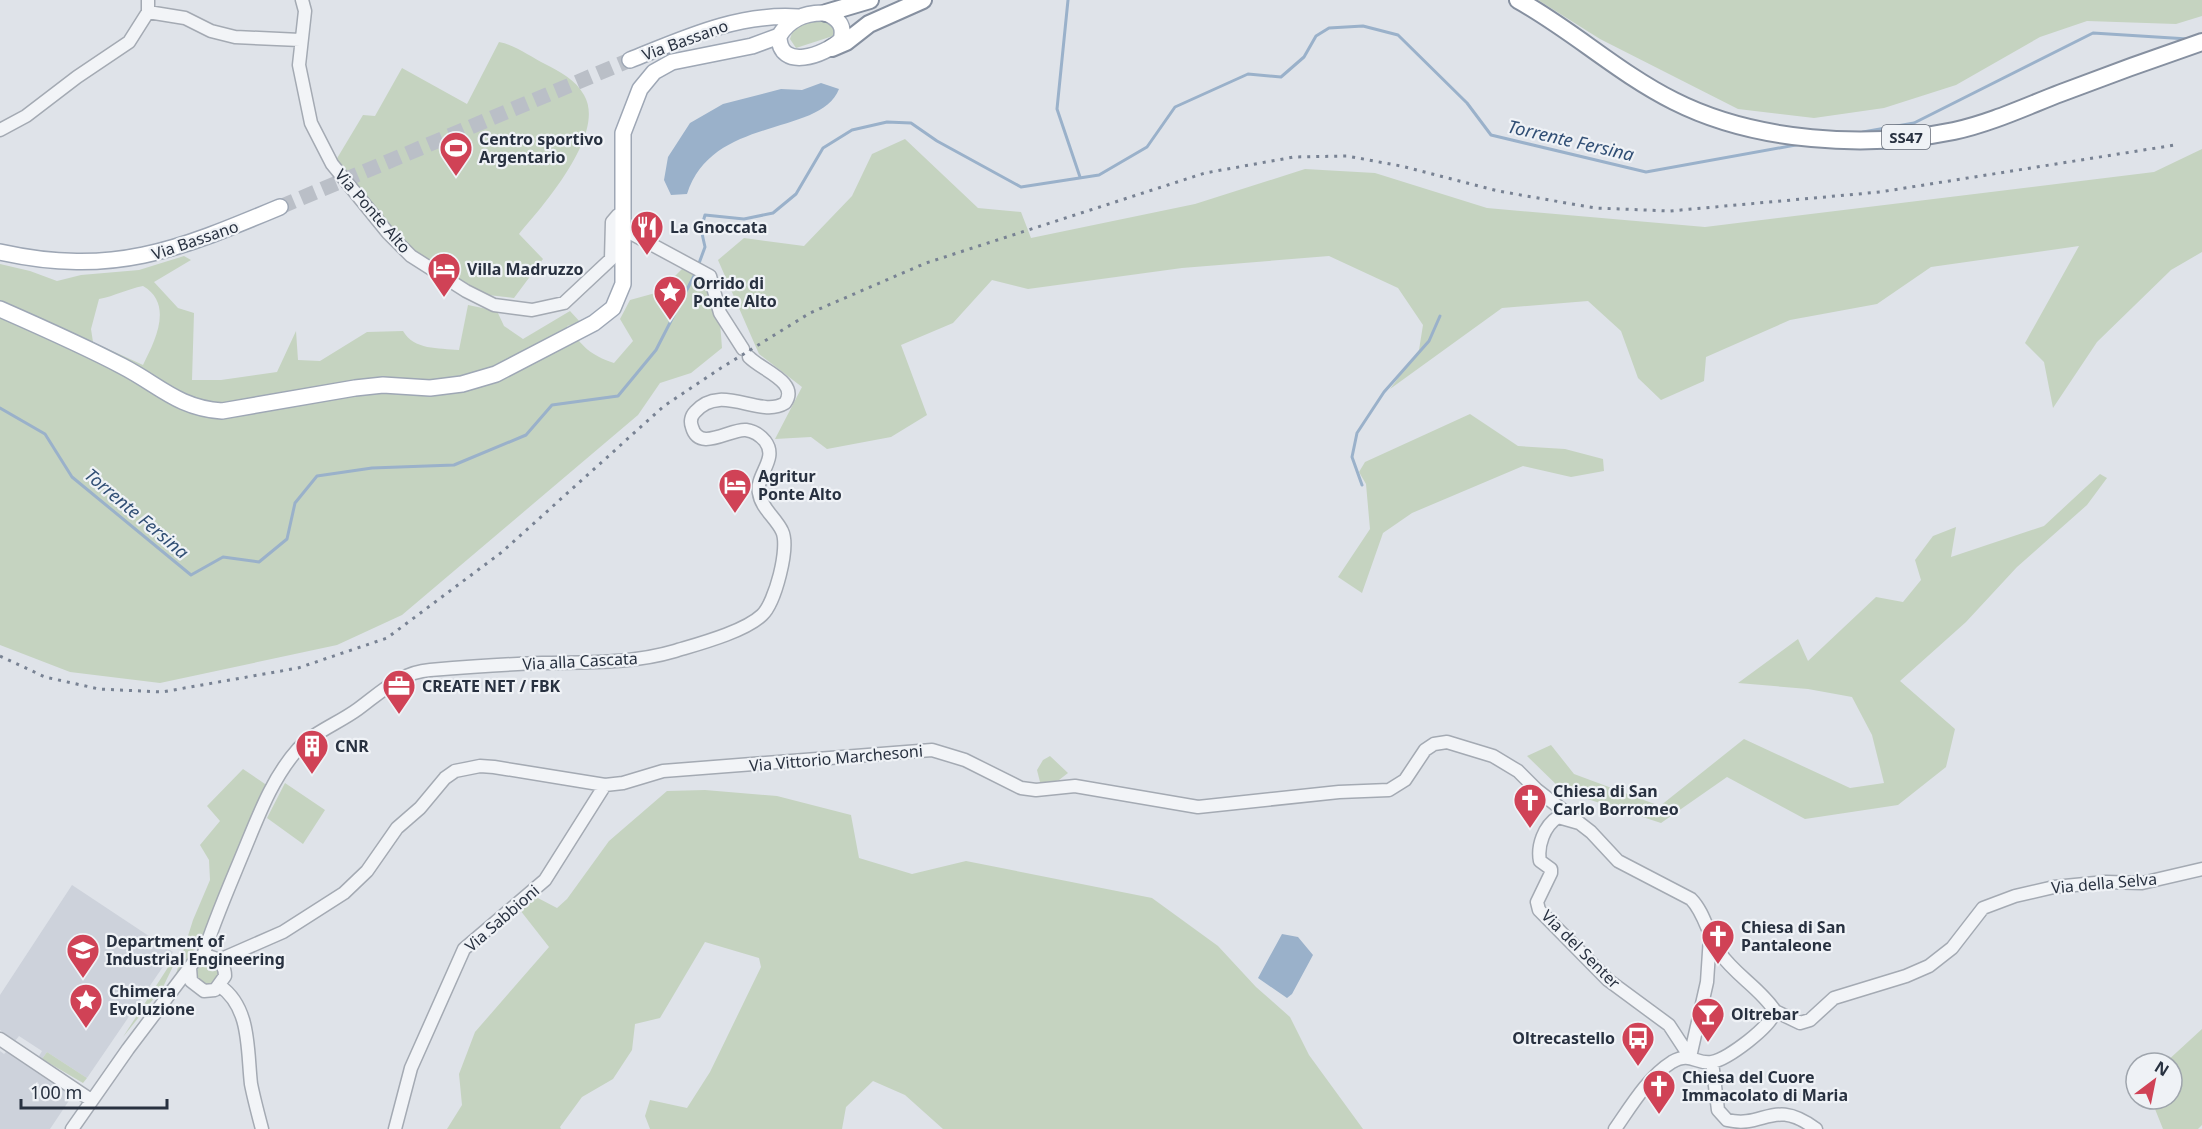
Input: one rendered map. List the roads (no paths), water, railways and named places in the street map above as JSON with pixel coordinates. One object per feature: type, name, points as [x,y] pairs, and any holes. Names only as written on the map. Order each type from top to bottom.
[{"type":"highway","points":[[826,13],[870,0]]},
{"type":"highway","points":[[832,48],[846,42],[869,24],[923,0]]},
{"type":"highway","name":"SS47","points":[[1518,0],[1628,74],[1683,105],[1775,132],[1832,139],[1885,139],[1945,132],[1976,124],[2202,42]]},
{"type":"main road","points":[[0,309],[137,373],[187,405],[208,410],[222,411],[383,385],[430,388],[462,384],[496,374],[605,315],[613,308],[623,284],[623,133],[627,116],[640,89],[654,72],[672,62],[752,46],[780,34],[798,16],[826,13],[838,19],[843,32],[841,40],[832,48],[804,58],[752,46]]},
{"type":"main road","name":"Via Bassano","points":[[630,60],[699,32],[740,21],[771,15],[798,16]]},
{"type":"main road","name":"Via Bassano","points":[[740,21],[773,27],[780,34]]},
{"type":"main road","points":[[780,34],[782,48],[786,53]]},
{"type":"main road","name":"Via Bassano","points":[[0,252],[38,259],[90,263],[148,256],[199,241],[280,207]]},
{"type":"street","name":"Via Ponte Alto","points":[[302,0],[305,11],[299,65],[306,108],[327,158],[400,245],[424,266],[494,305],[532,310],[559,305],[574,295],[611,259],[612,222],[618,214],[623,222]]},
{"type":"street","points":[[0,130],[26,116],[77,76],[129,42],[148,6],[235,38],[300,40]]},
{"type":"street","name":"Via alla Cascata","points":[[203,956],[263,806],[294,755],[311,739],[352,714],[399,678],[428,670],[655,657],[728,632],[762,615],[772,601],[785,544],[782,531],[759,495],[759,482],[769,459],[768,447],[763,438],[753,431],[741,430],[711,440],[699,437],[691,426],[691,419],[698,409],[720,400],[735,400],[771,408],[785,403],[789,394],[788,386],[743,349],[720,313],[712,280],[705,272],[678,258],[623,222]]},
{"type":"street","name":"Via Vittorio Marchesoni","points":[[219,960],[283,932],[344,893],[367,871],[397,828],[420,808],[445,778],[455,771],[480,766],[605,785],[623,783],[663,771],[932,750],[965,760],[1021,788],[1036,790],[1075,786],[1198,807],[1339,792],[1389,790],[1405,780],[1425,750],[1434,744],[1447,742],[1492,756],[1518,771],[1537,790],[1583,824],[1618,861],[1691,899],[1698,906],[1710,937],[1721,955],[1768,1000],[1775,1011]]},
{"type":"street","name":"Via Sabbioni","points":[[395,1129],[411,1068],[464,949],[545,880],[605,785]]},
{"type":"street","name":"Via del Senter","points":[[1583,824],[1558,818],[1551,822],[1538,849],[1540,861],[1551,869],[1537,902],[1539,910],[1608,980],[1669,1025],[1690,1057]]},
{"type":"street","name":"Via della Selva","points":[[1775,1011],[1800,1023],[1810,1020],[1842,994],[1897,979],[1929,966],[1952,948],[1983,908],[2015,896],[2054,887],[2142,883],[2202,869]]},
{"type":"street","name":"Via Vittorio Marchesoni","points":[[1690,1057],[1707,982],[1710,937]]},
{"type":"street","points":[[72,1129],[91,1100],[173,990],[190,969],[203,956],[219,960],[225,976],[220,986],[210,991],[173,990]]},
{"type":"street","points":[[190,969],[191,981],[198,989]]},
{"type":"street","points":[[220,986],[238,1003],[243,1018],[254,1102],[262,1129]]},
{"type":"street","points":[[1621,1127],[1644,1089],[1675,1061],[1690,1057],[1712,1062],[1766,1026],[1773,1018],[1775,1011]]},
{"type":"street","points":[[0,1039],[91,1100]]},
{"type":"street","points":[[1712,1062],[1718,1110],[1727,1120],[1748,1122],[1782,1114],[1797,1116],[1816,1129]]},
{"type":"water","points":[[821,83],[839,89],[828,104],[811,115],[741,139],[719,151],[700,169],[687,194],[671,195],[664,180],[668,157],[690,123],[723,104],[781,89],[802,90]]},
{"type":"water","points":[[1282,934],[1298,937],[1313,955],[1292,994],[1287,998],[1258,978]]},
{"type":"waterway","points":[[1068,0],[1057,109],[1080,177]]},
{"type":"waterway","name":"Torrente Fersina","points":[[698,266],[705,247],[701,229],[705,215],[744,219],[773,213],[796,194],[823,148],[852,130],[887,122],[911,123],[937,141],[1021,187],[1099,175],[1147,147],[1175,107],[1248,74],[1281,77],[1304,57],[1316,36],[1329,28],[1363,26],[1398,35],[1467,103],[1491,135],[1646,172],[1801,144]]},
{"type":"waterway","name":"Torrente Fersina","points":[[1863,132],[1914,123],[2093,33],[2188,39]]},
{"type":"waterway","name":"Torrente Fersina","points":[[0,408],[45,434],[72,477],[191,575],[223,557],[259,562],[287,539],[295,503],[317,476],[372,468],[454,465],[526,435],[552,405],[618,396],[656,350],[696,272]]},
{"type":"waterway","points":[[1362,485],[1352,457],[1357,433],[1384,392],[1429,341],[1440,316]]},
{"type":"tunnel","points":[[280,207],[630,60]]},
{"type":"railway","points":[[0,656],[45,677],[99,689],[162,692],[298,668],[387,638],[502,552],[664,406],[810,313],[926,263],[1205,173],[1294,157],[1347,156],[1401,166],[1498,191],[1595,208],[1670,211],[1880,192],[2175,145]]},
{"type":"place","name":"Centro sportivo Argentario","points":[[456,177]]},
{"type":"place","name":"La Gnoccata","points":[[647,256]]},
{"type":"place","name":"Villa Madruzzo","points":[[444,298]]},
{"type":"place","name":"Orrido di Ponte Alto","points":[[670,321]]},
{"type":"place","name":"Agritur Ponte Alto","points":[[735,514]]},
{"type":"place","name":"CREATE NET / FBK","points":[[399,715]]},
{"type":"place","name":"CNR","points":[[312,775]]},
{"type":"place","name":"Chiesa di San Carlo Borromeo","points":[[1530,829]]},
{"type":"place","name":"Chiesa di San Pantaleone","points":[[1718,965]]},
{"type":"place","name":"Department of Industrial Engineering","points":[[83,979]]},
{"type":"place","name":"Chimera Evoluzione","points":[[86,1029]]},
{"type":"place","name":"Oltrebar","points":[[1708,1043]]},
{"type":"place","name":"Oltrecastello","points":[[1638,1067]]},
{"type":"place","name":"Chiesa del Cuore Immacolato di Maria","points":[[1659,1115]]}]
